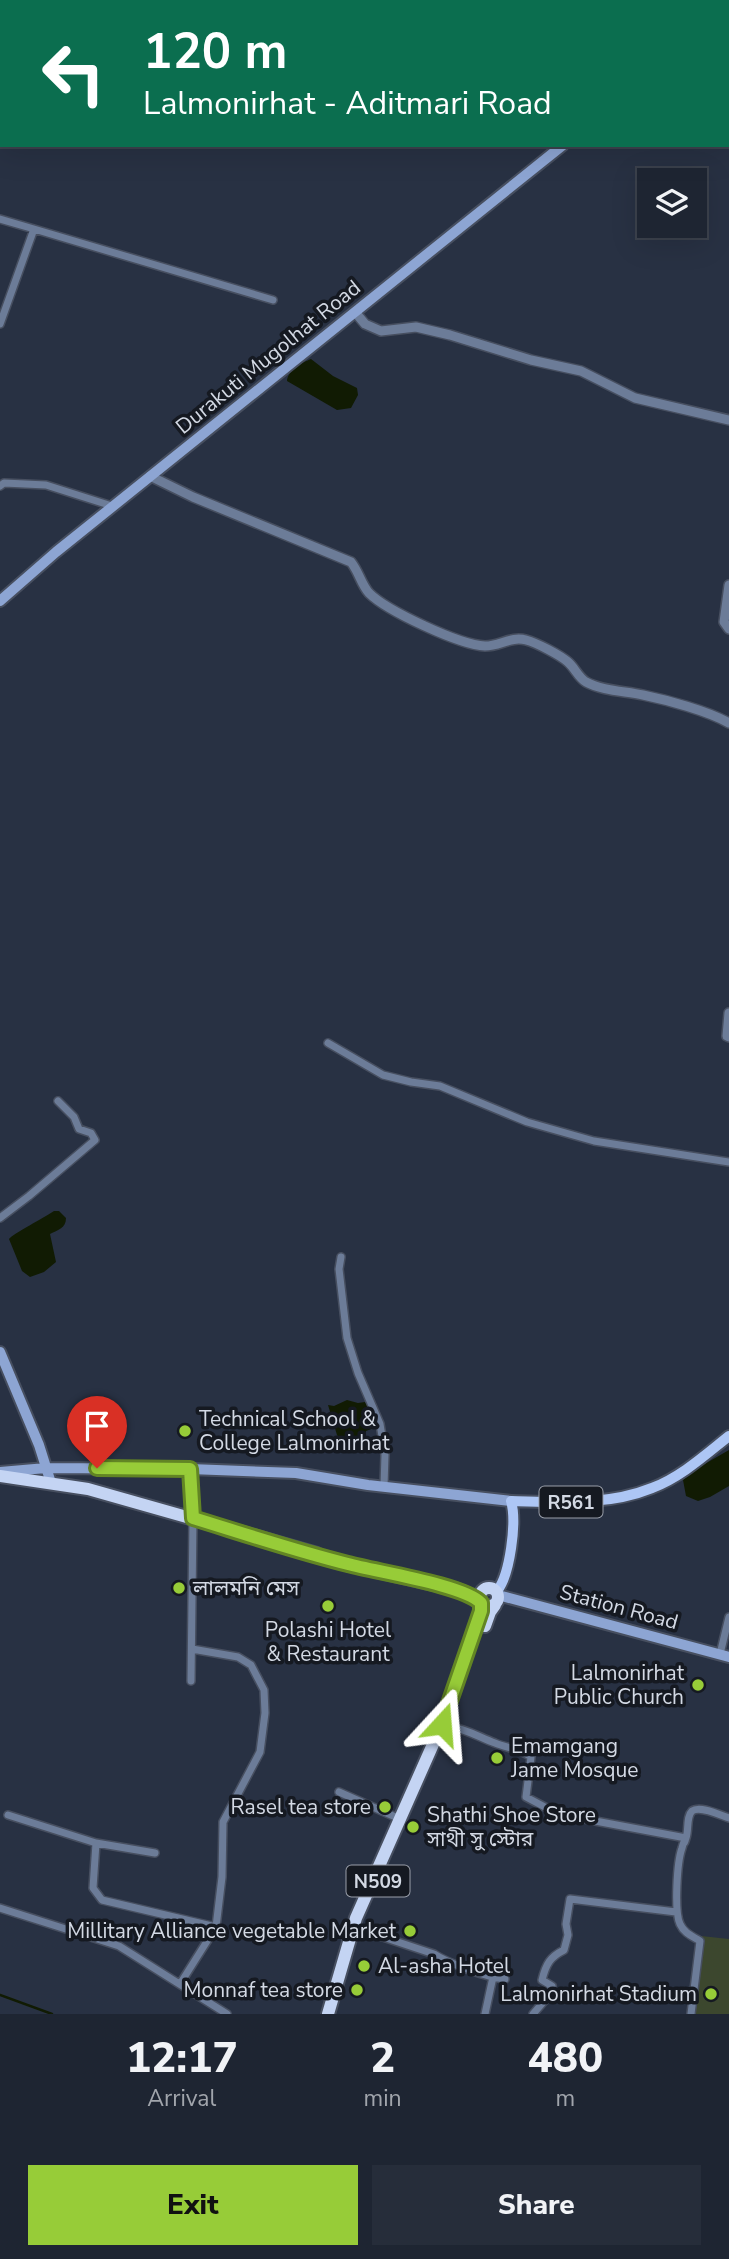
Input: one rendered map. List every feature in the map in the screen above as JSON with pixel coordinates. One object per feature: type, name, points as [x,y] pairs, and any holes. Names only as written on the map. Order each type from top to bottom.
[{"type":"highway","points":[[0,1474],[88,1489],[346,1564],[455,1589],[475,1597],[490,1597]]},
{"type":"highway","name":"N509","points":[[335,2014],[359,1929],[448,1726],[489,1612],[490,1597]]},
{"type":"highway","name":"N509","points":[[328,2014],[356,1918],[442,1724],[481,1611],[490,1597]]},
{"type":"main road","name":"Durakuti Mugolhat Road","points":[[0,601],[149,476],[561,147]]},
{"type":"main road","points":[[0,1352],[35,1434],[51,1483]]},
{"type":"main road","name":"R561","points":[[490,1597],[503,1583],[511,1544],[514,1510],[511,1501],[587,1502],[630,1496],[655,1487],[693,1465],[729,1436]]},
{"type":"main road","points":[[0,1474],[46,1468],[296,1473],[511,1501]]},
{"type":"main road","name":"Station Road","points":[[490,1597],[724,1655]]},
{"type":"street","points":[[0,219],[272,300]]},
{"type":"street","points":[[0,324],[34,229]]},
{"type":"street","points":[[355,312],[365,324],[380,331],[416,327],[450,335],[531,360],[581,371],[635,398],[729,420]]},
{"type":"street","points":[[149,476],[351,562],[359,572],[363,584],[375,598],[427,626],[485,646],[511,638],[526,640],[569,663],[586,682],[610,690],[643,695],[729,723]]},
{"type":"street","points":[[0,486],[4,483],[46,485],[112,506]]},
{"type":"street","points":[[729,585],[724,622],[729,629]]},
{"type":"street","points":[[729,1013],[729,1037]]},
{"type":"street","points":[[328,1043],[383,1075],[440,1086],[527,1122],[594,1141],[729,1162]]},
{"type":"street","points":[[0,1218],[95,1140],[91,1133],[79,1129],[74,1117],[58,1101]]},
{"type":"street","points":[[341,1257],[339,1269],[347,1338],[358,1373],[380,1424],[385,1455],[384,1486]]},
{"type":"street","points":[[190,1469],[193,1518],[191,1681]]},
{"type":"street","points":[[724,1655],[729,1616]]},
{"type":"street","points":[[180,1984],[215,1927],[222,1877],[223,1822],[260,1752],[265,1713],[264,1690],[251,1665],[238,1657],[192,1648]]},
{"type":"street","points":[[448,1726],[470,1731],[487,1740],[525,1752],[531,1758],[525,1791],[526,1797],[532,1802],[558,1814],[686,1838]]},
{"type":"street","points":[[339,1792],[400,1819]]},
{"type":"street","points":[[691,2014],[700,1941],[685,1932],[676,1913],[682,1848],[690,1815],[694,1810],[729,1818]]},
{"type":"street","points":[[8,1815],[96,1843],[155,1853]]},
{"type":"street","points":[[96,1843],[93,1888],[102,1900],[215,1927]]},
{"type":"street","points":[[533,2014],[546,1999],[552,1986],[542,1980],[546,1966],[551,1956],[564,1950],[568,1936],[566,1924],[570,1899],[676,1913]]},
{"type":"street","points":[[0,1908],[119,1946],[227,2014]]},
{"type":"street","points":[[359,1929],[505,1979]]},
{"type":"street","points":[[485,2014],[493,1977]]},
{"type":"shaded area","points":[[311,359],[333,376],[357,388],[358,395],[351,408],[337,410],[287,381],[292,370]]},
{"type":"shaded area","points":[[54,1211],[59,1211],[66,1218],[59,1230],[50,1234],[56,1262],[44,1272],[30,1277],[22,1271],[9,1239]]},
{"type":"shaded area","points":[[347,1400],[365,1402],[368,1406],[374,1428],[366,1431],[364,1437],[339,1438],[337,1435],[328,1405],[334,1406]]},
{"type":"shaded area","points":[[729,1450],[729,1486],[698,1501],[686,1496],[683,1480],[696,1469]]},
{"type":"shaded area","name":"Lalmonirhat Stadium","points":[[701,1936],[729,1939],[729,2014],[691,2014]]},
{"type":"waterway","points":[[0,1995],[52,2014]]},
{"type":"place","name":"Technical School & College Lalmonirhat","points":[[185,1431]]},
{"type":"place","name":"লালমনি মেস","points":[[179,1588]]},
{"type":"place","name":"Polashi Hotel & Restaurant","points":[[328,1606]]},
{"type":"place","name":"Lalmonirhat Public Church","points":[[698,1685]]},
{"type":"place","name":"Emamgang Jame Mosque","points":[[497,1758]]},
{"type":"place","name":"Rasel tea store","points":[[385,1807]]},
{"type":"place","name":"Shathi Shoe Store সাথী সু স্টোর","points":[[413,1827]]},
{"type":"place","name":"Millitary Alliance vegetable Market","points":[[410,1931]]},
{"type":"place","name":"Al-asha Hotel","points":[[364,1966]]},
{"type":"place","name":"Monnaf tea store","points":[[357,1990]]},
{"type":"place","name":"Lalmonirhat Stadium","points":[[711,1994]]},
{"type":"route","points":[[97,1468],[190,1469],[193,1518],[346,1564],[455,1589],[475,1597],[481,1603],[481,1611],[442,1724]]}]
